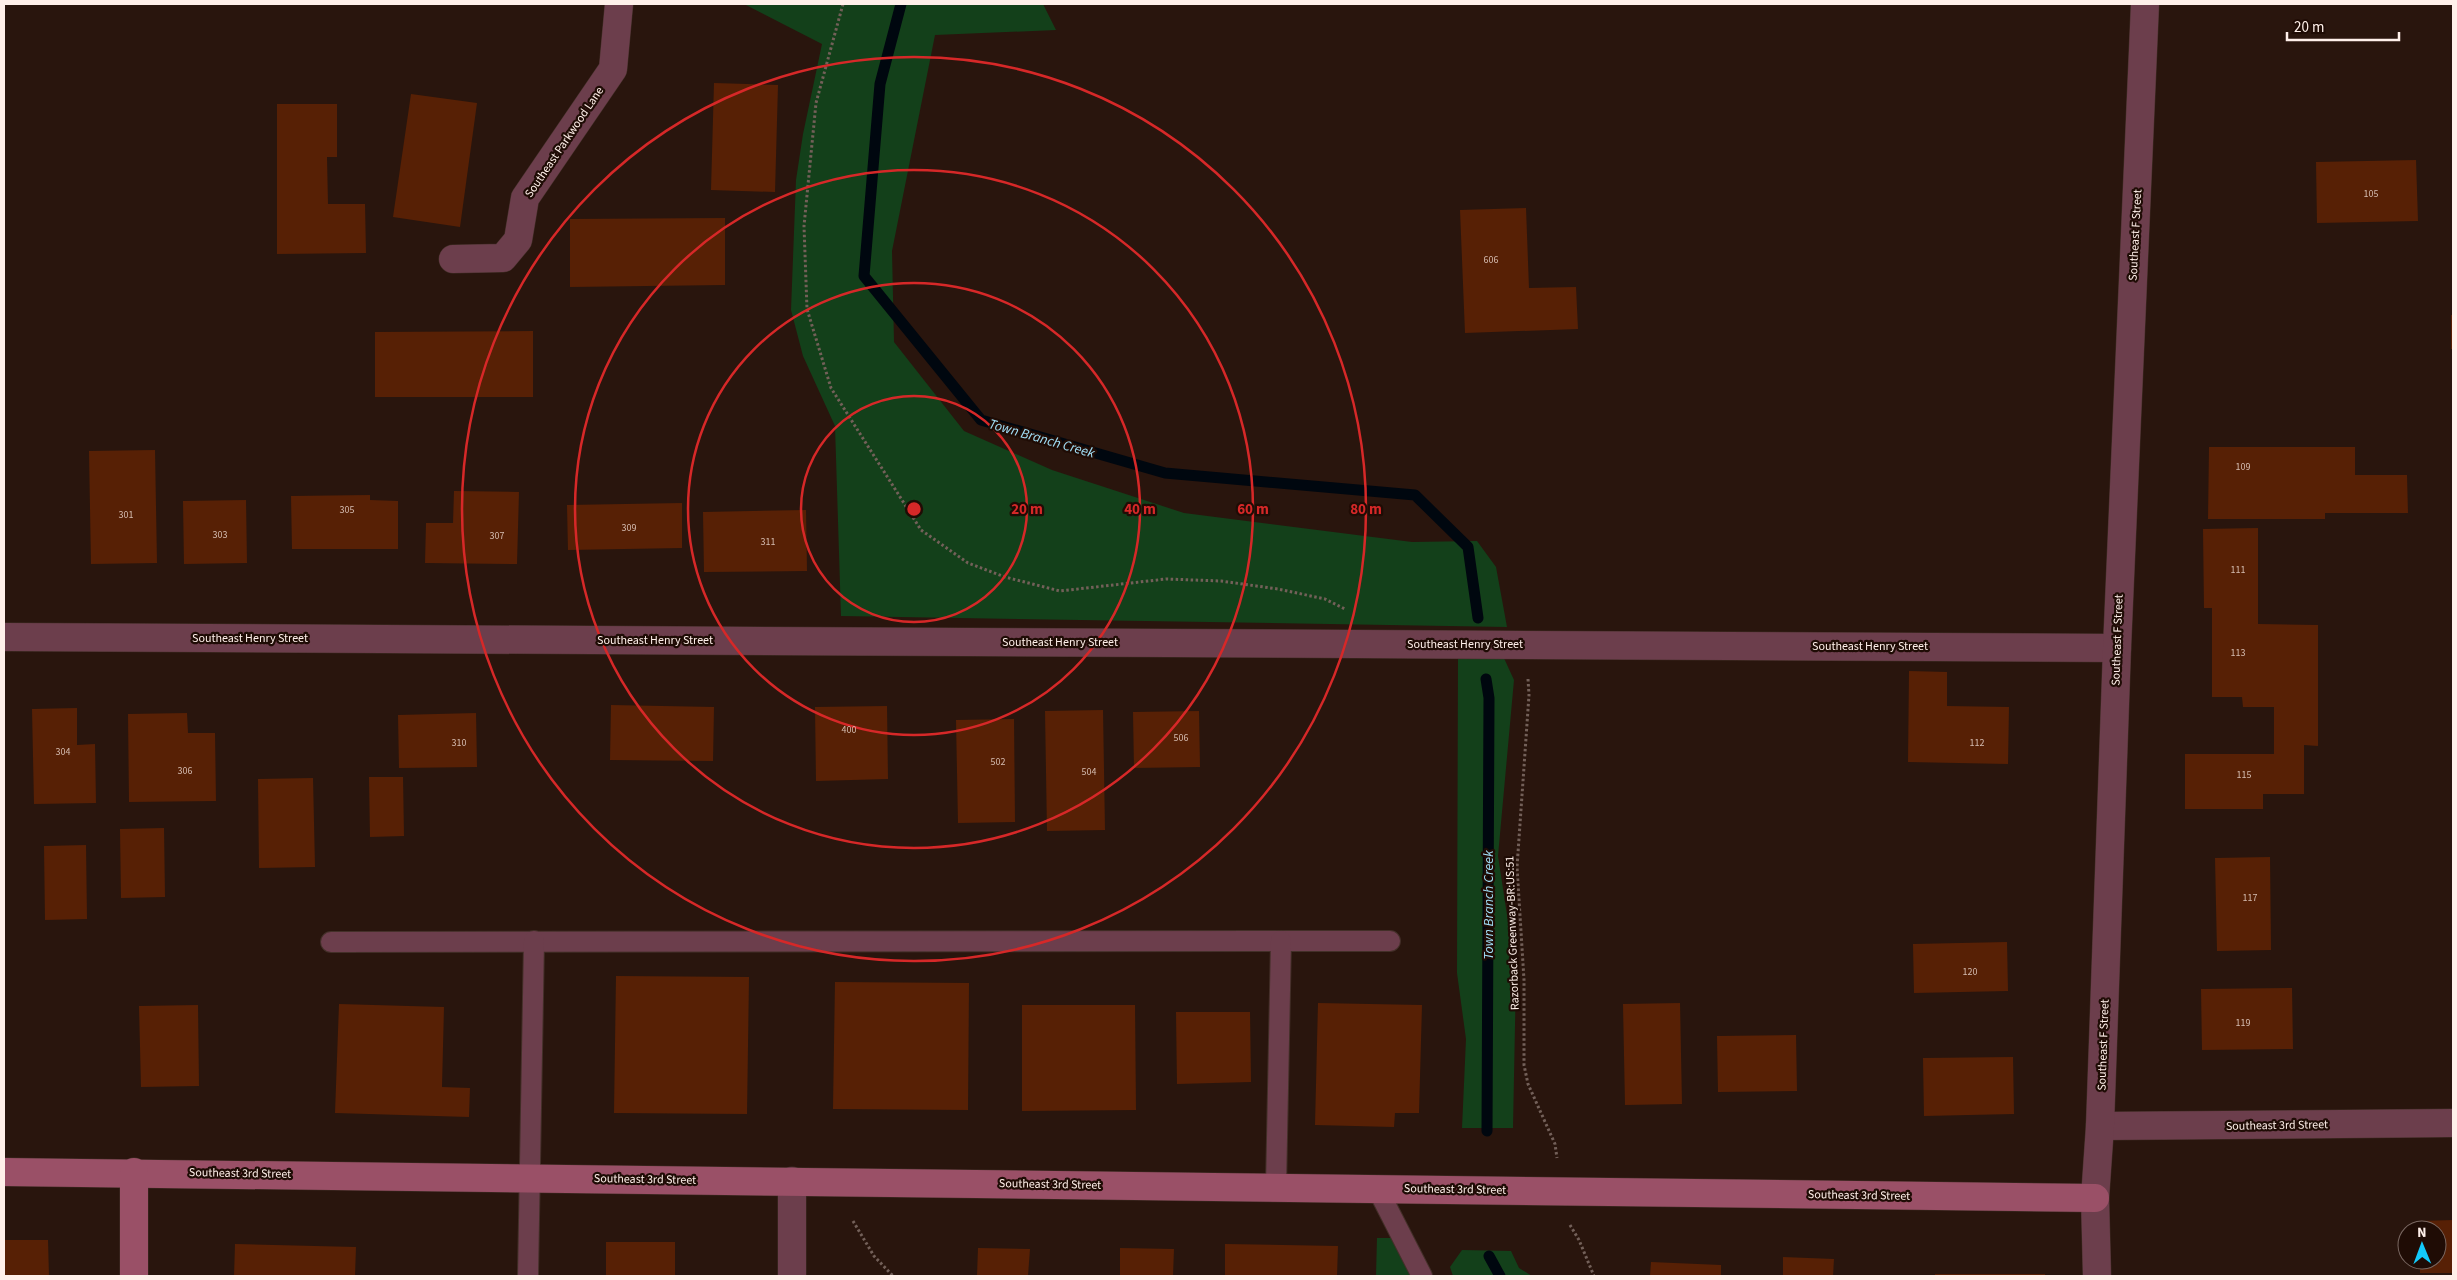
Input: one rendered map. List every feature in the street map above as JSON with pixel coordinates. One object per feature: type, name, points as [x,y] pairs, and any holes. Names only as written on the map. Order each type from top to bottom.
[{"type":"street","name":"Southeast Parkwood Lane","points":[[453,259],[503,258],[518,240],[524,198],[613,69],[620,4]]},
{"type":"street","name":"Southeast F Street","points":[[2097,1276],[2095,1198],[2100,1126],[2117,648],[2145,4]]},
{"type":"street","name":"Southeast Henry Street","points":[[4,637],[2117,648]]},
{"type":"street","name":"Southeast 3rd Street","points":[[2100,1126],[2453,1123]]},
{"type":"street","name":"Southeast 3rd Street","points":[[4,1172],[134,1172],[2095,1198]]},
{"type":"street","points":[[134,1172],[134,1276]]},
{"type":"street","points":[[792,1181],[792,1276]]},
{"type":"lane","points":[[528,1276],[534,941]]},
{"type":"lane","points":[[1276,1187],[1281,941]]},
{"type":"lane","points":[[331,942],[1390,941]]},
{"type":"lane","points":[[1377,1188],[1422,1276]]},
{"type":"path","points":[[843,4],[816,103],[804,226],[807,309],[831,388],[921,530],[968,563],[1005,577],[1060,591],[1166,579],[1221,581],[1278,589],[1325,599],[1376,626],[1379,644]]},
{"type":"path","name":"Razorback Greenway-BR:US:51","points":[[1503,644],[1523,660],[1529,695],[1517,867],[1524,980],[1524,1065],[1528,1084],[1556,1144],[1557,1166]]},
{"type":"path","points":[[853,1220],[874,1256],[891,1276]]},
{"type":"path","points":[[1569,1224],[1579,1240],[1594,1276]]},
{"type":"green space","points":[[744,4],[1043,4],[1056,30],[935,35],[892,251],[894,342],[964,431],[1052,470],[1184,513],[1412,542],[1477,541],[1496,567],[1507,627],[841,616],[835,426],[803,356],[791,310],[796,180],[803,134],[822,44]]},
{"type":"green space","points":[[1503,656],[1514,680],[1498,856],[1516,974],[1513,1128],[1462,1128],[1466,1039],[1457,973],[1458,657]]},
{"type":"green space","points":[[1377,1238],[1413,1238],[1433,1276],[1376,1276]]},
{"type":"green space","points":[[1462,1250],[1511,1251],[1519,1268],[1532,1276],[1453,1276],[1450,1267]]},
{"type":"building","points":[[714,83],[778,85],[775,192],[711,190]]},
{"type":"building","points":[[411,94],[477,103],[460,227],[393,217]]},
{"type":"building","points":[[277,104],[337,104],[337,157],[327,157],[328,204],[365,204],[366,253],[277,254]]},
{"type":"building","points":[[2416,160],[2418,221],[2317,223],[2316,162]]},
{"type":"building","points":[[1526,208],[1529,288],[1576,287],[1578,329],[1465,333],[1460,210]]},
{"type":"building","points":[[725,218],[725,285],[570,287],[570,219]]},
{"type":"building","points":[[2451,315],[2453,315],[2453,349],[2451,349]]},
{"type":"building","points":[[533,331],[533,397],[375,397],[375,332]]},
{"type":"building","points":[[2209,447],[2355,447],[2355,475],[2407,475],[2408,513],[2325,513],[2325,519],[2208,519]]},
{"type":"building","points":[[155,450],[157,563],[91,564],[89,451]]},
{"type":"building","points":[[454,491],[519,492],[517,564],[425,563],[426,523],[453,523]]},
{"type":"building","points":[[370,495],[370,500],[398,501],[398,549],[292,549],[291,496]]},
{"type":"building","points":[[246,500],[247,563],[184,564],[183,501]]},
{"type":"building","points":[[682,503],[682,548],[568,550],[567,505]]},
{"type":"building","points":[[806,510],[807,571],[704,572],[703,512]]},
{"type":"building","points":[[2258,528],[2258,624],[2318,625],[2318,746],[2304,745],[2304,794],[2263,794],[2263,809],[2185,809],[2185,754],[2274,754],[2274,707],[2243,707],[2242,697],[2212,697],[2212,608],[2204,608],[2203,529]]},
{"type":"building","points":[[1909,671],[1947,672],[1947,706],[2009,707],[2008,764],[1908,762]]},
{"type":"building","points":[[611,705],[714,707],[713,761],[610,760]]},
{"type":"building","points":[[887,706],[888,779],[816,781],[815,707]]},
{"type":"building","points":[[77,708],[77,745],[95,744],[96,803],[34,804],[32,709]]},
{"type":"building","points":[[1103,710],[1105,830],[1047,831],[1045,711]]},
{"type":"building","points":[[1199,711],[1200,767],[1134,768],[1133,712]]},
{"type":"building","points":[[187,713],[188,733],[215,733],[216,801],[129,802],[128,714]]},
{"type":"building","points":[[476,713],[477,767],[399,768],[398,715]]},
{"type":"building","points":[[1014,719],[1015,822],[958,823],[956,720]]},
{"type":"building","points":[[369,777],[403,777],[404,836],[370,837]]},
{"type":"building","points":[[313,778],[315,867],[259,868],[258,779]]},
{"type":"building","points":[[164,828],[165,897],[121,898],[120,829]]},
{"type":"building","points":[[86,845],[87,919],[45,920],[44,846]]},
{"type":"building","points":[[2270,857],[2271,950],[2217,951],[2215,858]]},
{"type":"building","points":[[2007,942],[2008,991],[1914,993],[1913,944]]},
{"type":"building","points":[[616,976],[749,977],[747,1114],[614,1113]]},
{"type":"building","points":[[835,982],[969,983],[968,1110],[833,1109]]},
{"type":"building","points":[[2292,988],[2293,1049],[2202,1050],[2201,989]]},
{"type":"building","points":[[1318,1003],[1422,1005],[1419,1113],[1395,1113],[1394,1127],[1315,1125]]},
{"type":"building","points":[[1680,1003],[1682,1104],[1625,1105],[1623,1004]]},
{"type":"building","points":[[339,1004],[444,1007],[442,1087],[470,1088],[469,1117],[335,1113]]},
{"type":"building","points":[[198,1005],[199,1086],[141,1087],[139,1006]]},
{"type":"building","points":[[1022,1005],[1135,1005],[1136,1110],[1022,1111]]},
{"type":"building","points":[[1176,1012],[1250,1012],[1251,1082],[1177,1084]]},
{"type":"building","points":[[1796,1035],[1797,1091],[1718,1092],[1717,1036]]},
{"type":"building","points":[[2013,1057],[2014,1114],[1924,1116],[1923,1058]]},
{"type":"building","points":[[2447,1220],[2453,1220],[2453,1273],[2420,1273],[2420,1270],[2447,1270]]},
{"type":"building","points":[[4,1240],[48,1240],[49,1276],[4,1276]]},
{"type":"building","points":[[606,1242],[675,1242],[675,1276],[606,1276]]},
{"type":"building","points":[[235,1244],[356,1247],[355,1276],[234,1276]]},
{"type":"building","points":[[1225,1244],[1338,1246],[1337,1276],[1225,1276]]},
{"type":"building","points":[[978,1248],[1030,1249],[1028,1276],[977,1276]]},
{"type":"building","points":[[1120,1248],[1174,1249],[1173,1276],[1120,1276]]},
{"type":"building","points":[[1783,1257],[1834,1259],[1833,1276],[1783,1276]]},
{"type":"building","points":[[1651,1262],[1721,1265],[1721,1276],[1650,1276]]},
{"type":"building","points":[[1935,1274],[2045,1274],[2045,1276],[1935,1276]]},
{"type":"waterway","name":"Town Branch Creek","points":[[901,4],[880,84],[864,276],[981,420],[1165,473],[1415,495],[1468,547],[1478,618]]},
{"type":"waterway","name":"Town Branch Creek","points":[[1486,679],[1489,698],[1487,1131]]},
{"type":"waterway","name":"Town Branch Creek","points":[[1489,1256],[1500,1276]]}]
